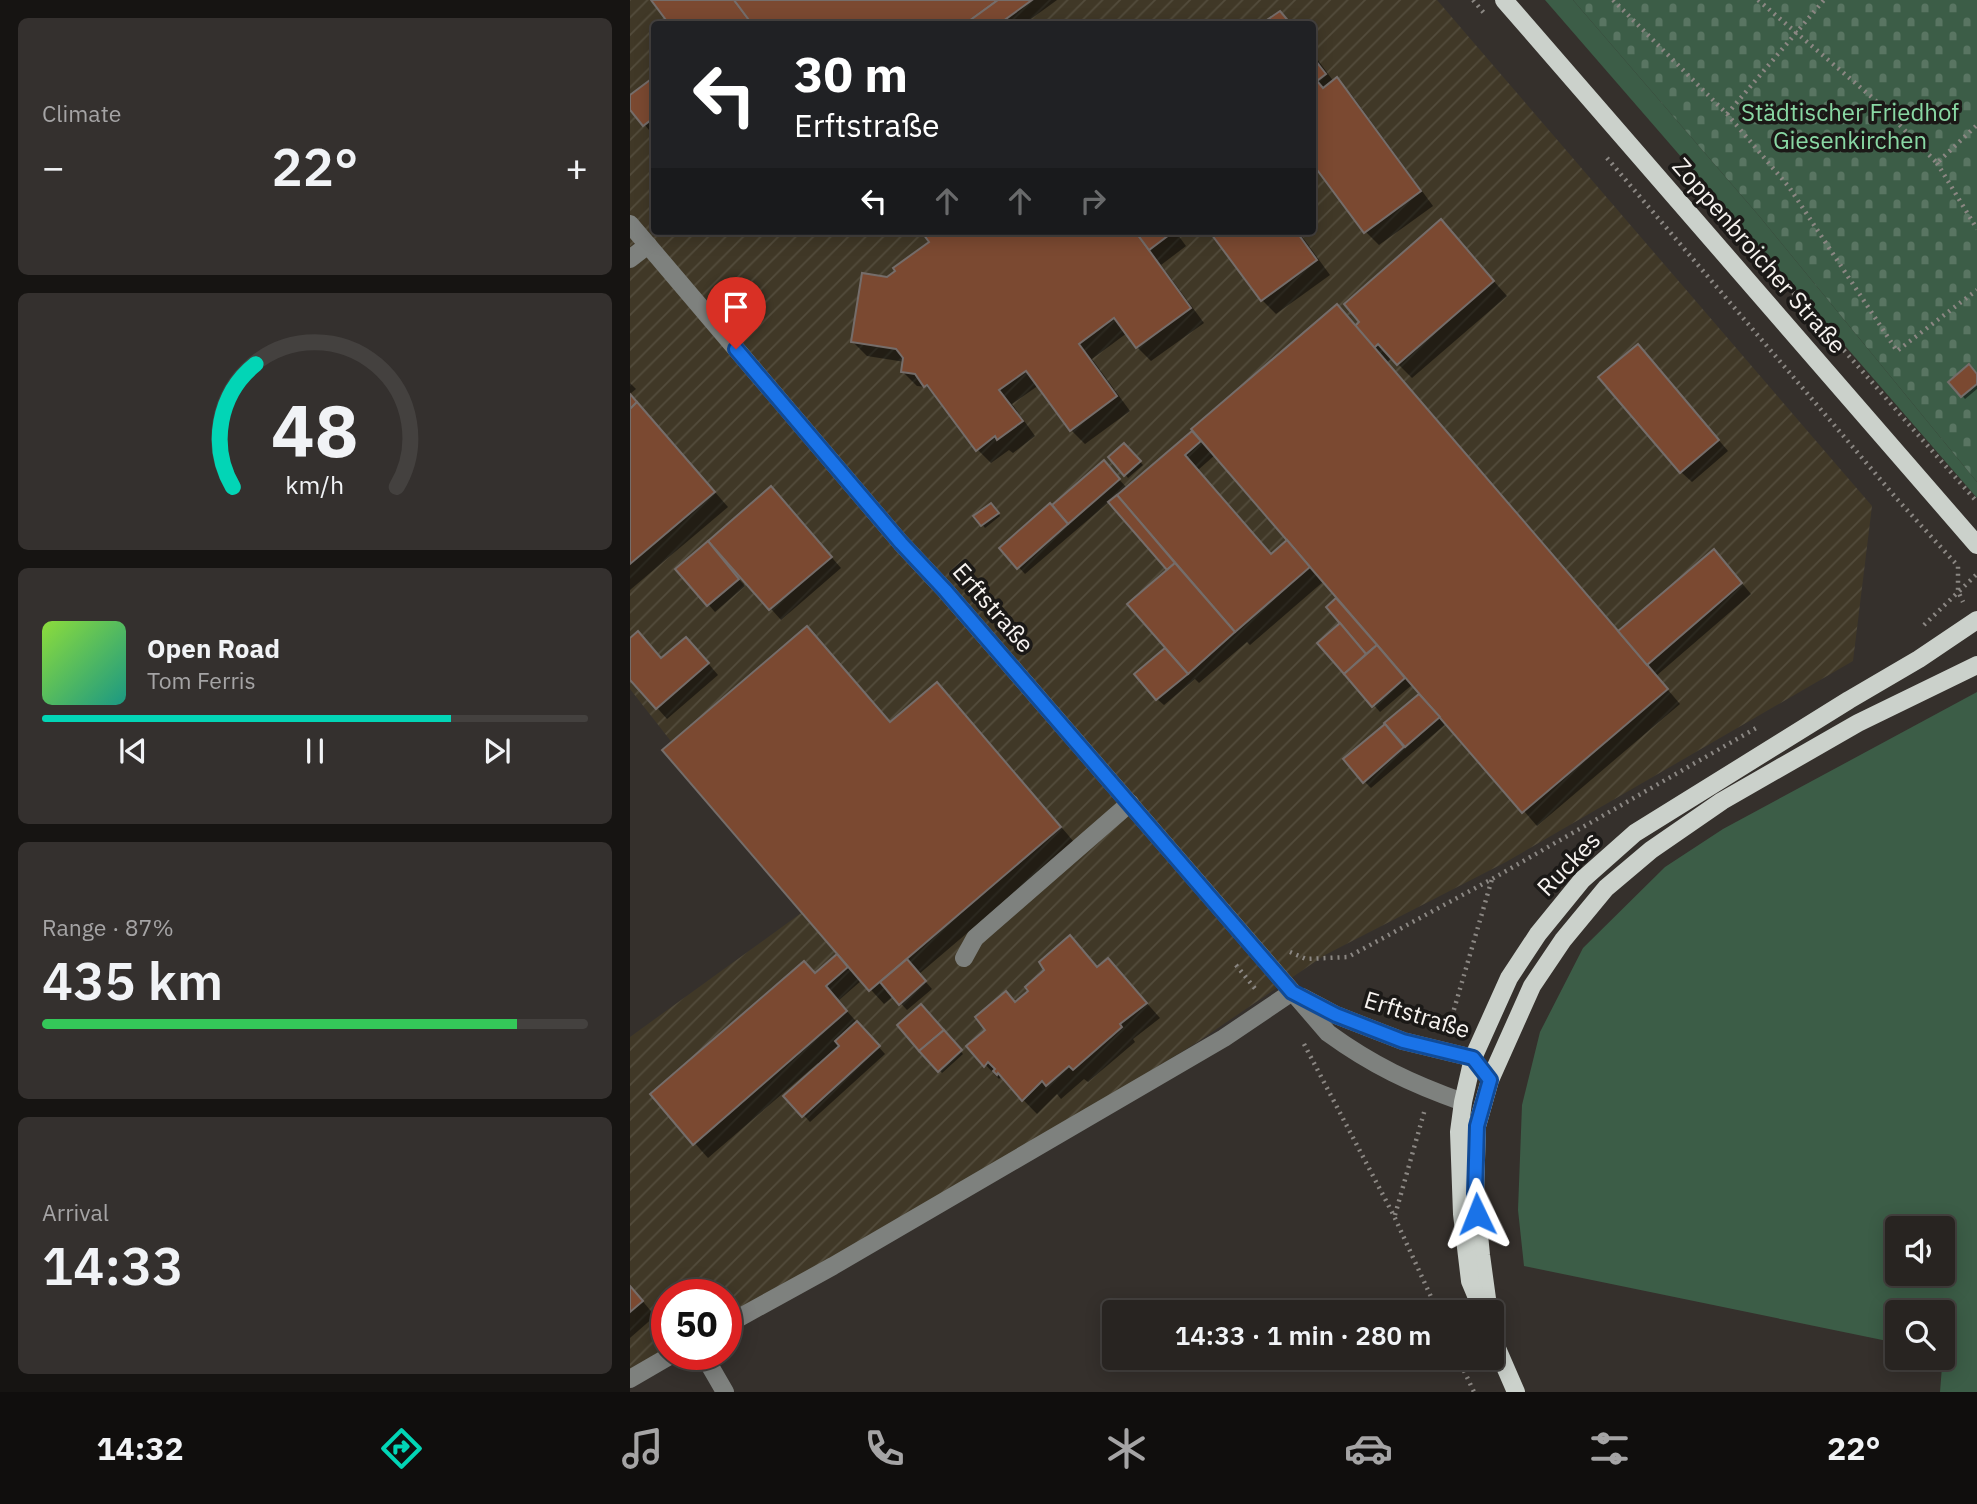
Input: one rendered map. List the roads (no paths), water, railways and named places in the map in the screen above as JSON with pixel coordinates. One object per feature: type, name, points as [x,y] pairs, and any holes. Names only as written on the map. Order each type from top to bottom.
[{"type":"main road","name":"Zoppenbroicher Straße","points":[[1504,0],[1977,545]]},
{"type":"main road","name":"Ruckes","points":[[1478,1300],[1470,1281],[1462,1214],[1459,1132],[1463,1102],[1473,1058],[1509,978],[1538,934],[1581,880],[1635,833],[1975,622]]},
{"type":"main road","name":"Ruckes","points":[[1487,1300],[1475,1194],[1477,1126],[1490,1080],[1532,986],[1563,940],[1615,880],[1651,850],[1722,801],[1858,723],[1977,665]]},
{"type":"main road","name":"Erftstraße","points":[[1473,1058],[1490,1080]]},
{"type":"main road","points":[[1463,1102],[1490,1080]]},
{"type":"main road","points":[[1504,1364],[1516,1392]]},
{"type":"street","name":"Erftstraße","points":[[630,224],[901,543],[945,590],[1328,1033],[1360,1056],[1395,1075],[1463,1102]]},
{"type":"street","points":[[630,259],[648,245]]},
{"type":"street","points":[[964,958],[975,938],[1130,803]]},
{"type":"street","name":"Erftstraße","points":[[1292,992],[1336,1015],[1403,1041],[1473,1058]]},
{"type":"street","points":[[742,1316],[1224,1038],[1292,992]]},
{"type":"street","points":[[630,1379],[651,1367]]},
{"type":"street","points":[[712,1370],[724,1392]]},
{"type":"park label","name":"Städtischer Friedhof Giesenkirchen","points":[[1850,127]]}]
